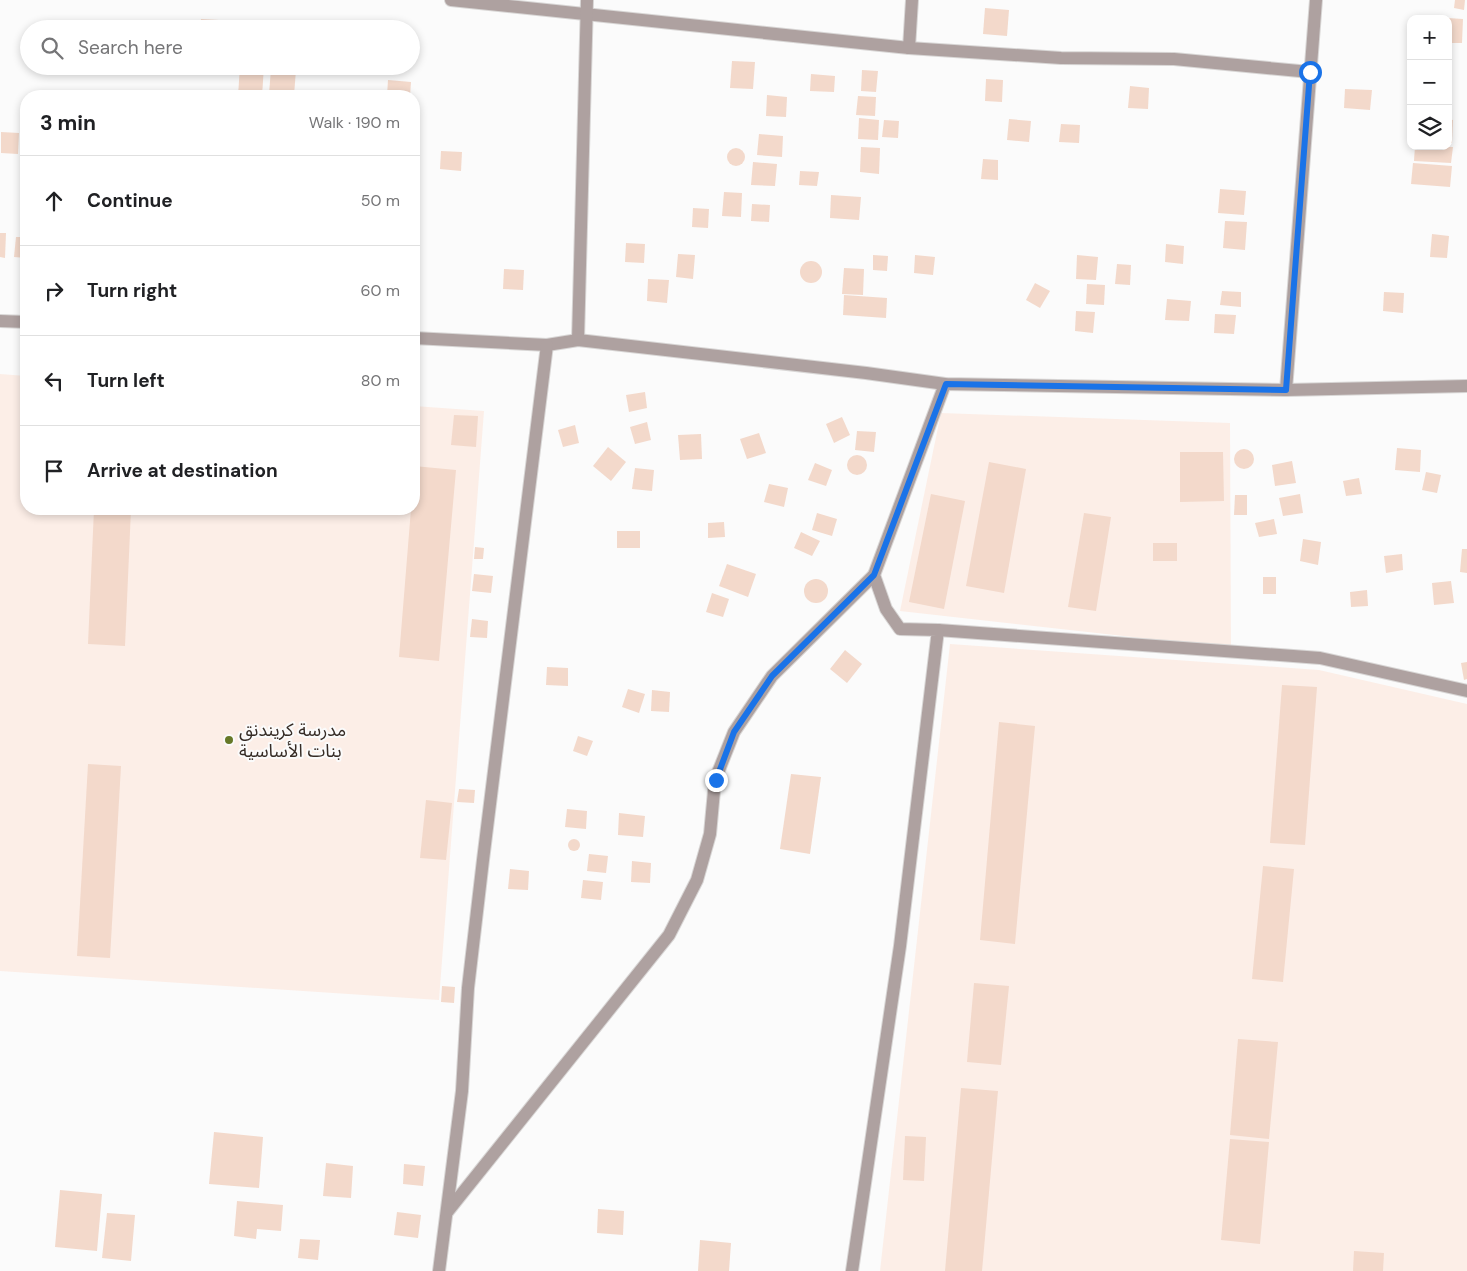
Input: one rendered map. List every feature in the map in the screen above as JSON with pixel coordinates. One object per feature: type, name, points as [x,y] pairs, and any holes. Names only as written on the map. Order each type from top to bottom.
[{"type":"street","points":[[451,0],[909,48],[1061,58],[1174,59],[1310,72]]},
{"type":"street","points":[[578,340],[587,0]]},
{"type":"street","points":[[909,48],[912,0]]},
{"type":"street","points":[[1286,390],[1316,0]]},
{"type":"street","points":[[0,322],[20,322]]},
{"type":"street","points":[[420,338],[547,344],[578,340],[946,384],[1286,390],[1467,386]]},
{"type":"street","points":[[439,1271],[462,1091],[468,988],[547,344]]},
{"type":"street","points":[[448,1212],[669,935],[697,880],[710,834],[716,780],[734,732],[772,676],[874,575],[946,384]]},
{"type":"street","points":[[874,575],[886,609],[900,629],[938,630],[1320,658],[1467,691]]},
{"type":"street","points":[[852,1271],[900,946],[938,630]]},
{"type":"shaded area","name":"مدرسة كريندنق بنات الأساسية","points":[[0,374],[20,376],[20,515],[420,515],[420,406],[484,411],[439,1000],[0,971]]},
{"type":"shaded area","points":[[941,413],[1230,423],[1231,648],[900,611]]},
{"type":"shaded area","points":[[950,644],[1319,670],[1467,704],[1467,1271],[880,1271]]},
{"type":"building","points":[[1455,0],[1465,0],[1464,10],[1454,8]]},
{"type":"building","points":[[985,8],[1009,10],[1007,36],[983,34]]},
{"type":"building","points":[[1452,18],[1463,19],[1462,43],[1452,43]]},
{"type":"building","points":[[732,61],[755,62],[753,89],[730,88]]},
{"type":"building","points":[[862,70],[878,71],[876,92],[861,91]]},
{"type":"building","points":[[811,74],[835,76],[834,92],[810,91]]},
{"type":"building","points":[[239,75],[263,75],[262,90],[238,90]]},
{"type":"building","points":[[271,75],[296,75],[294,90],[269,90]]},
{"type":"building","points":[[986,79],[1003,80],[1002,102],[985,101]]},
{"type":"building","points":[[388,80],[411,82],[410,90],[387,90]]},
{"type":"building","points":[[1130,86],[1149,88],[1148,109],[1128,108]]},
{"type":"building","points":[[1345,89],[1372,90],[1370,110],[1344,108]]},
{"type":"building","points":[[767,95],[787,97],[786,117],[766,116]]},
{"type":"building","points":[[858,96],[876,97],[875,116],[856,115]]},
{"type":"building","points":[[859,118],[879,120],[878,140],[858,139]]},
{"type":"building","points":[[1009,119],[1031,121],[1029,142],[1007,140]]},
{"type":"building","points":[[884,120],[899,121],[898,138],[882,137]]},
{"type":"building","points":[[1061,124],[1080,125],[1079,143],[1059,142]]},
{"type":"building","points":[[1,132],[19,133],[18,154],[1,153]]},
{"type":"building","points":[[759,134],[783,136],[782,157],[757,155]]},
{"type":"building","points":[[861,147],[880,148],[879,174],[860,172]]},
{"type":"building","points":[[1453,147],[1451,163],[1414,161],[1415,150],[1452,150]]},
{"type":"building","points":[[736,148],[742,151],[745,157],[742,163],[736,166],[730,163],[727,157],[730,151]]},
{"type":"building","points":[[441,151],[462,152],[461,171],[440,169]]},
{"type":"building","points":[[983,159],[998,160],[998,180],[981,179]]},
{"type":"building","points":[[753,162],[777,164],[775,186],[751,185]]},
{"type":"building","points":[[1413,163],[1452,166],[1450,187],[1411,184]]},
{"type":"building","points":[[800,171],[819,172],[817,186],[799,185]]},
{"type":"building","points":[[1220,189],[1246,191],[1244,215],[1218,213]]},
{"type":"building","points":[[724,192],[742,193],[741,217],[722,216]]},
{"type":"building","points":[[831,195],[861,197],[859,220],[830,218]]},
{"type":"building","points":[[752,204],[770,205],[769,222],[751,221]]},
{"type":"building","points":[[693,208],[709,209],[708,228],[692,227]]},
{"type":"building","points":[[1225,221],[1247,222],[1245,250],[1223,248]]},
{"type":"building","points":[[0,233],[6,233],[5,258],[0,257]]},
{"type":"building","points":[[1432,234],[1449,236],[1447,258],[1430,257]]},
{"type":"building","points":[[16,237],[20,237],[20,258],[14,257]]},
{"type":"building","points":[[626,243],[645,244],[644,263],[625,262]]},
{"type":"building","points":[[1166,244],[1184,246],[1183,264],[1165,262]]},
{"type":"building","points":[[678,254],[695,255],[693,279],[676,277]]},
{"type":"building","points":[[873,255],[888,256],[887,271],[873,270]]},
{"type":"building","points":[[915,255],[935,257],[933,275],[914,273]]},
{"type":"building","points":[[1077,255],[1098,257],[1096,280],[1076,279]]},
{"type":"building","points":[[811,261],[819,264],[822,272],[819,280],[811,283],[803,280],[800,272],[803,264]]},
{"type":"building","points":[[1117,264],[1131,265],[1130,285],[1115,284]]},
{"type":"building","points":[[844,268],[864,269],[863,295],[842,294]]},
{"type":"building","points":[[504,269],[524,270],[523,290],[503,289]]},
{"type":"building","points":[[648,279],[669,280],[667,303],[647,301]]},
{"type":"building","points":[[1035,283],[1050,291],[1040,308],[1026,300]]},
{"type":"building","points":[[1087,284],[1105,285],[1104,305],[1086,304]]},
{"type":"building","points":[[1222,291],[1241,292],[1241,307],[1220,305]]},
{"type":"building","points":[[1384,292],[1404,293],[1403,313],[1383,311]]},
{"type":"building","points":[[844,295],[887,298],[886,318],[843,315]]},
{"type":"building","points":[[1167,299],[1191,301],[1189,321],[1165,320]]},
{"type":"building","points":[[1076,311],[1095,312],[1093,333],[1075,331]]},
{"type":"building","points":[[1215,314],[1236,315],[1234,334],[1214,333]]},
{"type":"building","points":[[645,392],[647,408],[629,412],[626,395]]},
{"type":"building","points":[[454,415],[478,416],[476,447],[451,445]]},
{"type":"building","points":[[842,417],[850,435],[834,443],[826,424]]},
{"type":"building","points":[[647,422],[651,440],[635,444],[630,427]]},
{"type":"building","points":[[575,425],[579,443],[563,447],[558,430]]},
{"type":"building","points":[[857,431],[876,432],[874,452],[855,450]]},
{"type":"building","points":[[759,433],[766,453],[747,459],[740,439]]},
{"type":"building","points":[[701,434],[702,459],[680,460],[678,435]]},
{"type":"building","points":[[608,447],[626,462],[611,481],[593,466]]},
{"type":"building","points":[[1397,448],[1421,450],[1420,472],[1395,470]]},
{"type":"building","points":[[1244,449],[1251,452],[1254,459],[1251,466],[1244,469],[1237,466],[1234,459],[1237,452]]},
{"type":"building","points":[[1180,452],[1223,452],[1224,501],[1180,502]]},
{"type":"building","points":[[857,455],[864,458],[867,465],[864,472],[857,475],[850,472],[847,465],[850,458]]},
{"type":"building","points":[[1292,461],[1296,483],[1275,486],[1272,465]]},
{"type":"building","points":[[989,462],[1026,469],[1004,593],[966,586]]},
{"type":"building","points":[[815,463],[832,470],[826,486],[808,480]]},
{"type":"building","points":[[420,467],[456,470],[439,661],[399,657],[411,515],[420,515]]},
{"type":"building","points":[[635,468],[654,470],[652,491],[632,489]]},
{"type":"building","points":[[1426,472],[1441,475],[1437,493],[1422,490]]},
{"type":"building","points":[[1359,478],[1362,494],[1346,496],[1343,481]]},
{"type":"building","points":[[769,484],[788,488],[784,507],[764,502]]},
{"type":"building","points":[[931,494],[965,501],[944,609],[909,602]]},
{"type":"building","points":[[1300,494],[1303,513],[1283,516],[1279,498]]},
{"type":"building","points":[[1235,495],[1247,495],[1247,515],[1234,515]]},
{"type":"building","points":[[817,513],[837,519],[832,536],[812,530]]},
{"type":"building","points":[[1084,513],[1111,517],[1096,611],[1068,607]]},
{"type":"building","points":[[94,515],[131,515],[125,646],[88,644]]},
{"type":"building","points":[[1274,519],[1277,534],[1259,537],[1255,523]]},
{"type":"building","points":[[724,522],[725,537],[708,538],[708,523]]},
{"type":"building","points":[[617,531],[640,531],[640,548],[617,548]]},
{"type":"building","points":[[801,532],[820,541],[812,556],[794,548]]},
{"type":"building","points":[[1303,539],[1321,542],[1318,565],[1300,561]]},
{"type":"building","points":[[1153,543],[1177,543],[1177,561],[1153,561]]},
{"type":"building","points":[[475,547],[484,548],[483,559],[474,559]]},
{"type":"building","points":[[1462,549],[1467,549],[1467,573],[1460,572]]},
{"type":"building","points":[[1402,554],[1403,570],[1386,573],[1384,556]]},
{"type":"building","points":[[727,564],[756,574],[748,597],[719,586]]},
{"type":"building","points":[[474,574],[493,576],[491,593],[472,591]]},
{"type":"building","points":[[1263,577],[1276,577],[1276,594],[1263,594]]},
{"type":"building","points":[[816,579],[824,583],[828,591],[824,599],[816,603],[808,599],[804,591],[808,583]]},
{"type":"building","points":[[1451,581],[1454,603],[1434,605],[1432,583]]},
{"type":"building","points":[[1367,590],[1368,606],[1351,607],[1350,592]]},
{"type":"building","points":[[712,593],[729,599],[723,617],[706,612]]},
{"type":"building","points":[[472,619],[488,621],[487,638],[470,637]]},
{"type":"building","points":[[845,650],[862,664],[847,683],[830,669]]},
{"type":"building","points":[[1467,662],[1467,679],[1464,680],[1461,663]]},
{"type":"building","points":[[547,667],[568,668],[568,686],[546,685]]},
{"type":"building","points":[[1282,685],[1317,687],[1305,845],[1270,843]]},
{"type":"building","points":[[628,689],[645,694],[639,713],[622,707]]},
{"type":"building","points":[[652,690],[670,692],[669,712],[651,711]]},
{"type":"building","points":[[999,722],[1035,726],[1015,944],[980,940]]},
{"type":"building","points":[[578,736],[593,741],[587,756],[573,751]]},
{"type":"building","points":[[88,764],[121,766],[110,958],[77,956]]},
{"type":"building","points":[[791,774],[821,777],[810,854],[780,849]]},
{"type":"building","points":[[459,789],[475,790],[474,803],[457,802]]},
{"type":"building","points":[[426,800],[452,803],[446,860],[420,858]]},
{"type":"building","points":[[567,809],[587,811],[586,829],[565,827]]},
{"type":"building","points":[[619,813],[645,816],[643,837],[618,835]]},
{"type":"building","points":[[572,839],[576,839],[580,845],[576,851],[572,851],[568,847],[568,843]]},
{"type":"building","points":[[589,854],[608,856],[606,873],[587,871]]},
{"type":"building","points":[[632,861],[651,863],[650,883],[631,882]]},
{"type":"building","points":[[1263,866],[1294,869],[1283,982],[1252,979]]},
{"type":"building","points":[[510,869],[529,871],[528,890],[508,889]]},
{"type":"building","points":[[583,880],[603,882],[601,900],[581,898]]},
{"type":"building","points":[[974,983],[1009,986],[1001,1065],[967,1062]]},
{"type":"building","points":[[442,986],[455,987],[454,1003],[441,1002]]},
{"type":"building","points":[[1238,1039],[1278,1042],[1269,1139],[1230,1135]]},
{"type":"building","points":[[961,1088],[998,1091],[982,1271],[945,1271]]},
{"type":"building","points":[[214,1132],[263,1137],[259,1188],[209,1184]]},
{"type":"building","points":[[905,1136],[926,1137],[924,1181],[903,1180]]},
{"type":"building","points":[[1230,1139],[1269,1142],[1260,1244],[1221,1240]]},
{"type":"building","points":[[326,1163],[353,1166],[351,1198],[323,1196]]},
{"type":"building","points":[[404,1164],[425,1166],[423,1186],[403,1184]]},
{"type":"building","points":[[60,1190],[102,1194],[97,1251],[55,1247]]},
{"type":"building","points":[[237,1201],[283,1205],[281,1231],[257,1229],[256,1239],[234,1236]]},
{"type":"building","points":[[598,1209],[624,1211],[623,1235],[597,1233]]},
{"type":"building","points":[[397,1212],[421,1215],[418,1238],[394,1235]]},
{"type":"building","points":[[107,1213],[135,1215],[131,1261],[102,1258]]},
{"type":"building","points":[[300,1239],[320,1240],[318,1260],[298,1258]]},
{"type":"building","points":[[700,1240],[731,1243],[729,1271],[698,1271]]},
{"type":"building","points":[[1354,1251],[1384,1253],[1383,1271],[1353,1271]]},
{"type":"place","name":"مدرسة كريندنق بنات الأساسية","points":[[229,740]]},
{"type":"route","points":[[716,780],[734,732],[772,676],[874,575],[946,384],[1286,390],[1310,72]]}]
